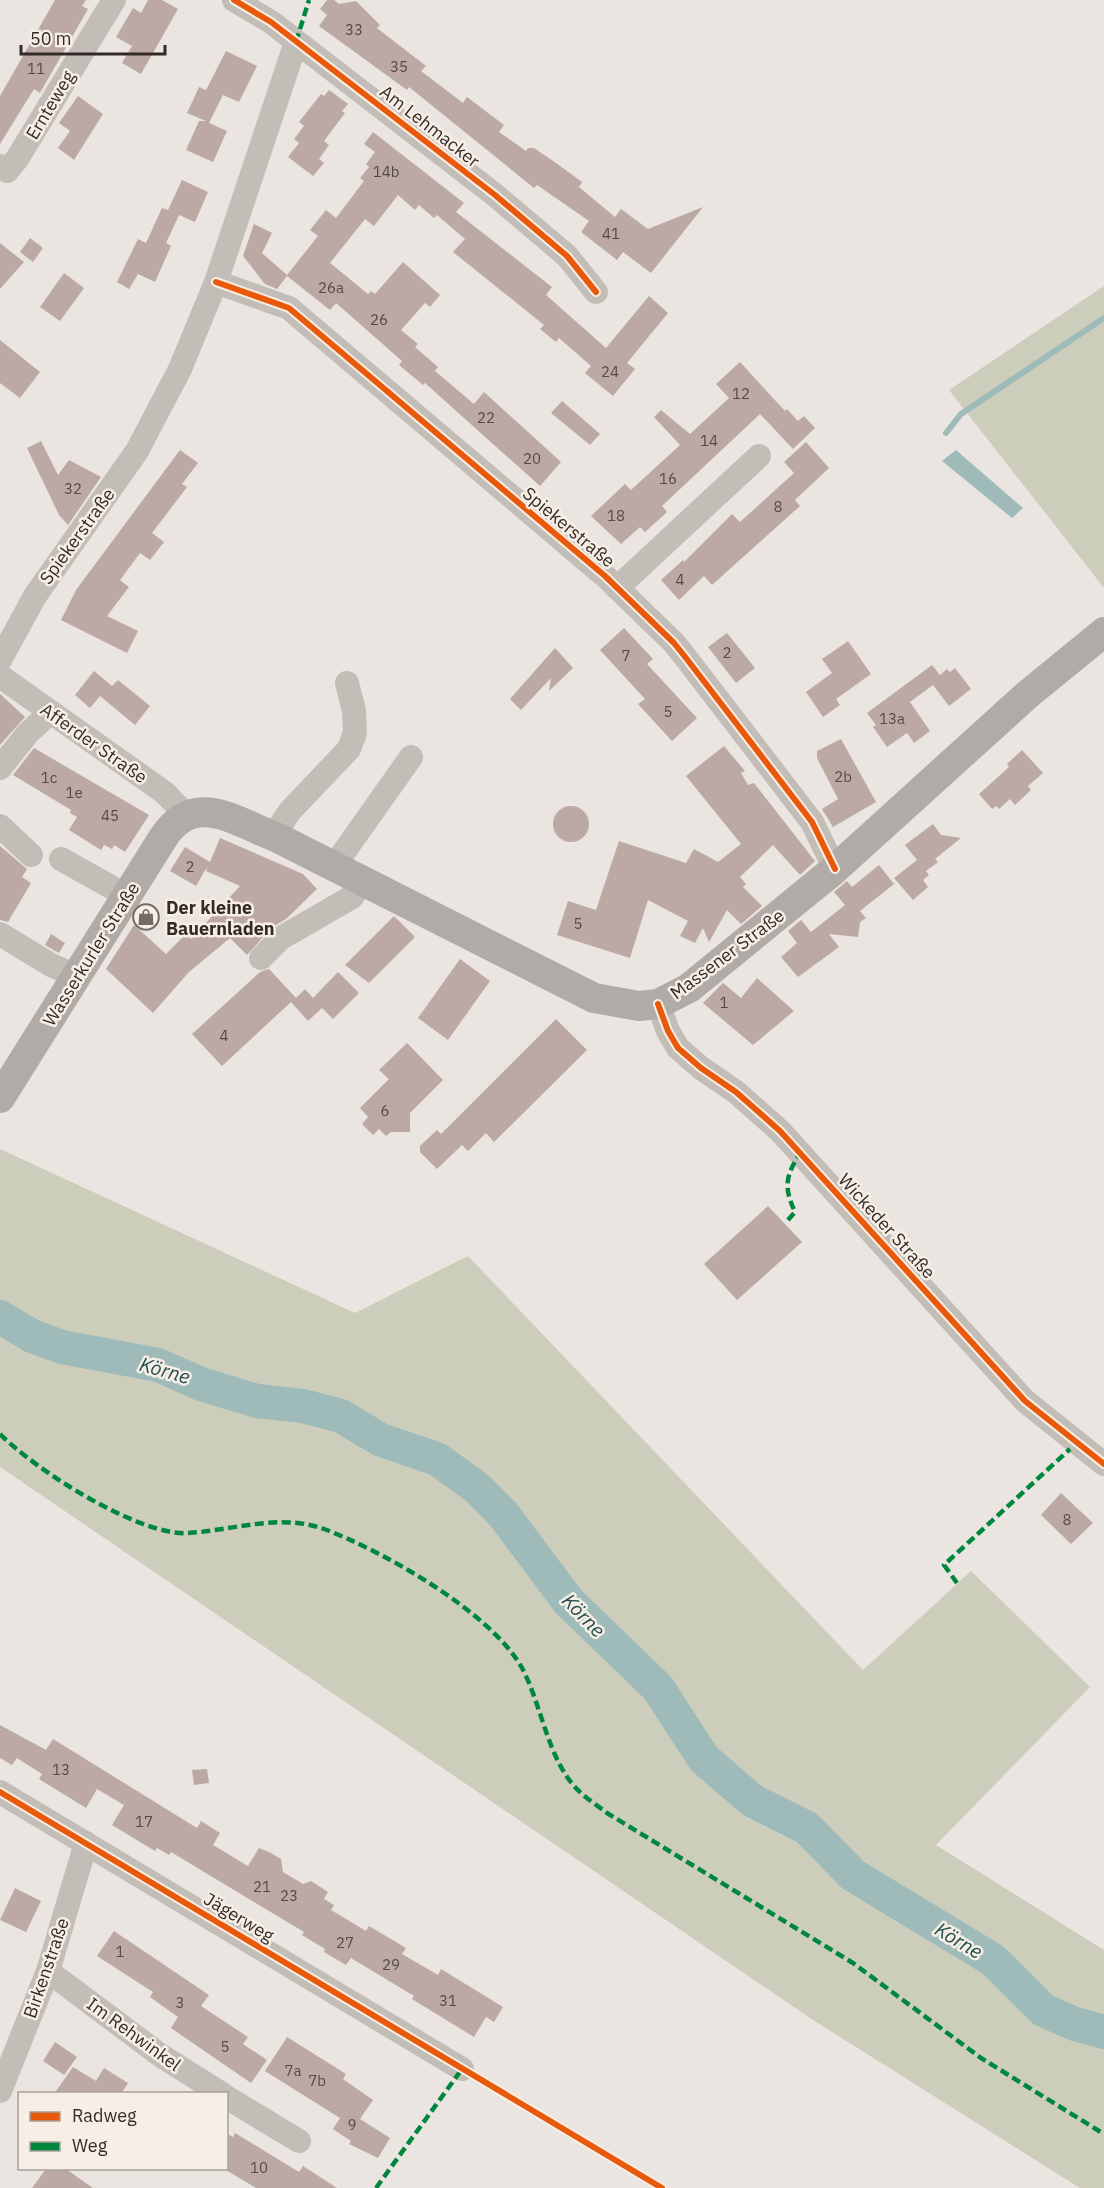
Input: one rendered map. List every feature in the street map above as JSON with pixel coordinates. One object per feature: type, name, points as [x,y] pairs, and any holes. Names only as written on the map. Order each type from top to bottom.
[{"type":"main road","name":"Massener Straße","points":[[185,814],[201,811],[226,816],[273,836],[594,998],[639,1006],[658,1004],[697,981],[835,869],[1027,695],[1104,632]]},
{"type":"main road","name":"Wasserkurler Straße","points":[[0,1098],[78,977],[170,826],[185,814]]},
{"type":"street","name":"Ernteweg","points":[[0,166],[7,171],[17,159],[114,0]]},
{"type":"street","name":"Am Lehmacker","points":[[234,0],[271,22],[495,195],[567,256],[596,292]]},
{"type":"street","name":"Spiekerstraße","points":[[0,660],[35,596],[137,451],[180,369],[216,282],[296,42]]},
{"type":"street","name":"Spiekerstraße","points":[[216,282],[289,308],[617,588],[674,643],[686,658],[812,822],[835,869]]},
{"type":"street","points":[[617,588],[759,456]]},
{"type":"street","name":"Afferder Straße","points":[[0,676],[165,793],[185,814]]},
{"type":"street","points":[[273,836],[290,811],[349,749],[355,733],[354,711],[347,683]]},
{"type":"street","points":[[0,768],[28,733],[51,712]]},
{"type":"street","points":[[334,866],[411,757]]},
{"type":"street","points":[[0,825],[31,855]]},
{"type":"street","points":[[62,859],[127,896]]},
{"type":"street","points":[[261,958],[281,938],[352,897],[364,880]]},
{"type":"street","points":[[0,934],[78,977]]},
{"type":"street","name":"Wickeder Straße","points":[[658,1004],[668,1032],[678,1048],[701,1068],[736,1092],[780,1131],[1025,1401],[1104,1464]]},
{"type":"street","name":"Jägerweg","points":[[0,1792],[462,2069]]},
{"type":"street","name":"Birkenstraße","points":[[0,2091],[6,2063],[48,1971],[86,1843]]},
{"type":"street","name":"Im Rehwinkel","points":[[48,1971],[160,2055],[219,2092]]},
{"type":"street","points":[[228,2098],[299,2141]]},
{"type":"green space","points":[[1104,286],[1104,588],[949,390]]},
{"type":"green space","points":[[0,1149],[355,1313],[468,1256],[863,1670],[971,1571],[1090,1687],[936,1845],[1104,1950],[1104,2188],[1080,2188],[813,2020],[0,1467]]},
{"type":"water","points":[[956,450],[1023,508],[1012,518],[942,461]]},
{"type":"building","points":[[55,0],[86,0],[82,6],[88,9],[40,93],[34,89],[0,144],[0,96]]},
{"type":"building","points":[[148,0],[162,0],[178,9],[141,74],[122,63],[132,46],[116,37],[133,8],[141,13]]},
{"type":"building","points":[[327,0],[334,0],[339,4],[356,1],[380,25],[377,28],[426,66],[421,71],[463,103],[467,97],[504,125],[499,132],[526,151],[528,148],[534,148],[582,182],[579,187],[615,217],[621,209],[648,229],[703,207],[651,273],[623,252],[617,260],[581,232],[589,221],[537,185],[534,188],[409,87],[407,90],[319,26],[327,15],[320,9]]},
{"type":"building","points":[[226,51],[257,66],[239,102],[223,95],[209,123],[227,131],[213,162],[186,150],[199,121],[206,121],[187,113],[199,87],[206,90]]},
{"type":"building","points":[[329,90],[348,104],[342,111],[345,113],[324,141],[329,145],[319,159],[324,163],[313,176],[288,157],[299,143],[294,139],[304,126],[299,122],[321,94],[324,96]]},
{"type":"building","points":[[78,96],[103,114],[74,160],[58,148],[70,131],[59,123]]},
{"type":"building","points":[[373,132],[464,203],[456,212],[552,287],[546,295],[606,348],[649,296],[668,313],[627,363],[635,369],[613,396],[585,373],[591,366],[559,338],[556,342],[540,329],[544,325],[453,252],[465,239],[437,215],[434,218],[419,205],[415,210],[398,195],[374,226],[365,219],[330,263],[368,294],[371,291],[375,294],[403,262],[440,295],[430,307],[425,303],[401,330],[418,344],[415,347],[438,367],[435,371],[474,404],[484,392],[561,462],[540,486],[425,383],[423,385],[399,365],[402,361],[336,303],[330,310],[287,276],[277,289],[265,284],[243,256],[254,224],[272,233],[262,253],[287,275],[318,236],[310,230],[326,210],[336,218],[364,181],[360,178],[369,167],[366,164],[375,152],[364,144]]},
{"type":"building","points":[[182,180],[208,192],[195,222],[179,215],[166,243],[171,246],[155,282],[138,274],[129,289],[117,282],[138,239],[146,243],[162,208],[168,210]]},
{"type":"building","points":[[30,238],[43,248],[33,262],[20,252]]},
{"type":"building","points":[[0,243],[24,262],[0,289]]},
{"type":"building","points":[[64,273],[84,288],[60,321],[40,307]]},
{"type":"building","points":[[0,340],[40,372],[20,398],[0,383]]},
{"type":"building","points":[[740,362],[785,411],[787,409],[798,421],[804,416],[815,428],[793,449],[760,414],[662,506],[667,512],[645,532],[640,527],[621,544],[591,516],[625,484],[631,490],[680,445],[654,417],[661,410],[690,434],[729,398],[716,384]]},
{"type":"building","points":[[562,401],[600,434],[590,445],[551,413]]},
{"type":"building","points":[[41,441],[58,475],[69,460],[101,477],[68,525],[59,515],[27,448]]},
{"type":"building","points":[[806,442],[829,468],[795,500],[800,506],[712,585],[704,576],[679,600],[661,580],[683,560],[684,562],[732,514],[740,522],[794,473],[784,462]]},
{"type":"building","points":[[180,450],[198,463],[182,484],[187,487],[152,533],[164,542],[150,560],[140,553],[120,580],[129,587],[107,616],[138,631],[127,653],[61,620],[76,590]]},
{"type":"building","points":[[624,628],[653,659],[647,664],[697,718],[672,741],[638,704],[645,699],[600,650]]},
{"type":"building","points":[[727,633],[755,668],[736,683],[708,647]]},
{"type":"building","points":[[848,641],[871,674],[836,699],[840,705],[823,717],[806,692],[832,673],[822,659]]},
{"type":"building","points":[[555,648],[573,668],[549,691],[551,678],[521,710],[510,699]]},
{"type":"building","points":[[932,665],[940,675],[947,669],[950,672],[955,668],[971,689],[949,706],[933,685],[910,702],[930,731],[914,743],[907,733],[887,747],[873,727],[876,725],[867,713]]},
{"type":"building","points":[[94,671],[112,686],[118,680],[150,706],[135,725],[100,696],[90,708],[75,695]]},
{"type":"building","points":[[0,694],[25,717],[0,745]]},
{"type":"building","points":[[841,739],[876,802],[833,827],[822,809],[838,799],[817,758],[817,751]]},
{"type":"building","points":[[724,746],[745,771],[741,773],[748,785],[754,783],[815,861],[800,875],[773,845],[740,877],[746,884],[743,887],[762,906],[741,924],[727,910],[709,942],[703,928],[695,943],[680,936],[688,921],[648,900],[630,958],[557,935],[568,901],[596,910],[619,841],[686,863],[694,849],[718,862],[741,844],[686,776]]},
{"type":"building","points":[[34,748],[149,815],[125,852],[114,845],[112,849],[104,845],[101,850],[69,830],[77,817],[70,813],[71,810],[13,775]]},
{"type":"building","points":[[1022,750],[1043,773],[1028,786],[1031,790],[1015,805],[1010,799],[999,809],[996,806],[992,809],[979,794],[1009,767],[1007,764]]},
{"type":"building","points":[[571,806],[584,811],[589,824],[584,837],[571,842],[558,837],[553,824],[558,811]]},
{"type":"building","points":[[933,824],[941,835],[961,838],[935,859],[938,862],[926,871],[929,875],[923,880],[928,887],[913,900],[894,878],[917,860],[905,845]]},
{"type":"building","points":[[220,838],[303,874],[317,889],[286,919],[271,928],[247,955],[230,938],[189,972],[153,1013],[106,969],[134,925],[166,954],[186,934],[191,939],[240,886],[206,871],[207,867],[196,886],[170,871],[185,847],[210,862]]},
{"type":"building","points":[[0,846],[27,869],[22,877],[31,883],[8,922],[0,920]]},
{"type":"building","points":[[879,865],[894,884],[860,911],[866,918],[860,922],[858,937],[829,934],[839,947],[798,977],[781,957],[797,943],[788,931],[801,920],[811,932],[845,905],[834,892],[847,881],[852,887]]},
{"type":"building","points":[[394,916],[415,937],[369,983],[345,965]]},
{"type":"building","points":[[51,934],[65,943],[59,953],[45,945]]},
{"type":"building","points":[[460,959],[490,981],[448,1040],[418,1018]]},
{"type":"building","points":[[269,969],[296,998],[305,989],[313,998],[338,972],[359,993],[333,1019],[322,1008],[308,1021],[291,1002],[222,1066],[192,1034],[260,972]]},
{"type":"building","points":[[757,978],[794,1011],[753,1045],[703,1003],[723,983],[741,998]]},
{"type":"building","points":[[556,1019],[587,1050],[494,1142],[486,1133],[468,1151],[462,1145],[437,1169],[420,1152],[420,1146],[437,1130],[441,1134]]},
{"type":"building","points":[[407,1043],[443,1080],[410,1113],[410,1132],[391,1132],[386,1136],[379,1129],[373,1135],[362,1124],[368,1117],[360,1108],[389,1079],[379,1070]]},
{"type":"building","points":[[768,1206],[802,1242],[737,1300],[704,1264]]},
{"type":"building","points":[[1061,1493],[1093,1523],[1071,1544],[1041,1515]]},
{"type":"building","points":[[0,1725],[46,1750],[53,1739],[197,1828],[201,1821],[220,1833],[213,1845],[248,1866],[259,1848],[269,1852],[281,1859],[283,1872],[303,1884],[311,1881],[328,1892],[324,1899],[334,1905],[331,1910],[366,1931],[369,1926],[406,1948],[402,1954],[438,1975],[441,1969],[503,2007],[494,2022],[486,2017],[474,2037],[412,1999],[414,1996],[351,1958],[346,1965],[324,1952],[325,1949],[302,1935],[304,1932],[171,1852],[169,1855],[157,1848],[155,1851],[112,1825],[124,1805],[97,1789],[86,1808],[39,1779],[42,1774],[17,1758],[12,1765],[0,1758]]},
{"type":"building","points":[[207,1769],[209,1783],[194,1785],[192,1770]]},
{"type":"building","points":[[15,1888],[41,1901],[26,1932],[0,1920]]},
{"type":"building","points":[[114,1931],[209,1995],[201,2006],[248,2037],[243,2044],[267,2060],[251,2083],[171,2028],[178,2017],[150,1997],[153,1992],[97,1956]]},
{"type":"building","points":[[287,2037],[346,2074],[343,2079],[373,2100],[360,2119],[390,2138],[378,2158],[349,2144],[351,2141],[333,2129],[340,2118],[265,2071]]},
{"type":"building","points":[[55,2042],[77,2057],[64,2075],[43,2061]]},
{"type":"building","points":[[73,2067],[96,2081],[104,2068],[128,2083],[122,2092],[55,2092]]},
{"type":"building","points":[[235,2133],[299,2172],[303,2166],[337,2188],[256,2188],[226,2170],[228,2170],[228,2134],[233,2137]]},
{"type":"building","points":[[45,2170],[67,2170],[93,2188],[32,2188]]},
{"type":"waterway","points":[[946,433],[961,414],[1104,318]]},
{"type":"waterway","name":"Körne","points":[[0,1317],[32,1336],[62,1347],[158,1365],[201,1384],[257,1401],[303,1406],[341,1416],[381,1440],[437,1459],[476,1487],[503,1514],[568,1601],[658,1688],[704,1759],[753,1801],[807,1828],[853,1875],[993,1960],[1043,2010],[1075,2024],[1104,2032]]},
{"type":"waterway","name":"Körne","points":[[1099,2030],[1104,2028]]},
{"type":"marked path","points":[[296,42],[309,0]]},
{"type":"marked path","points":[[788,1220],[795,1212],[789,1195],[789,1175],[800,1153]]},
{"type":"marked path","points":[[0,1434],[37,1465],[62,1482],[117,1513],[144,1524],[168,1531],[189,1533],[274,1522],[307,1524],[324,1529],[375,1552],[434,1586],[461,1605],[507,1647],[522,1668],[529,1683],[560,1765],[568,1779],[585,1797],[607,1813],[853,1963],[981,2058],[1104,2134]]},
{"type":"marked path","points":[[957,1583],[944,1565],[1070,1449]]},
{"type":"marked path","points":[[376,2188],[462,2069],[467,2072]]},
{"type":"cycle path","points":[[234,0],[271,22],[495,195],[567,256],[596,292]]},
{"type":"cycle path","points":[[216,282],[289,308],[605,576],[674,643],[686,658],[812,822],[835,869]]},
{"type":"cycle path","points":[[658,1004],[668,1031],[678,1048],[701,1068],[736,1092],[780,1131],[1025,1401],[1104,1464]]},
{"type":"cycle path","points":[[0,1792],[662,2188]]},
{"type":"place","name":"Der kleine Bauernladen","points":[[146,917]]}]
